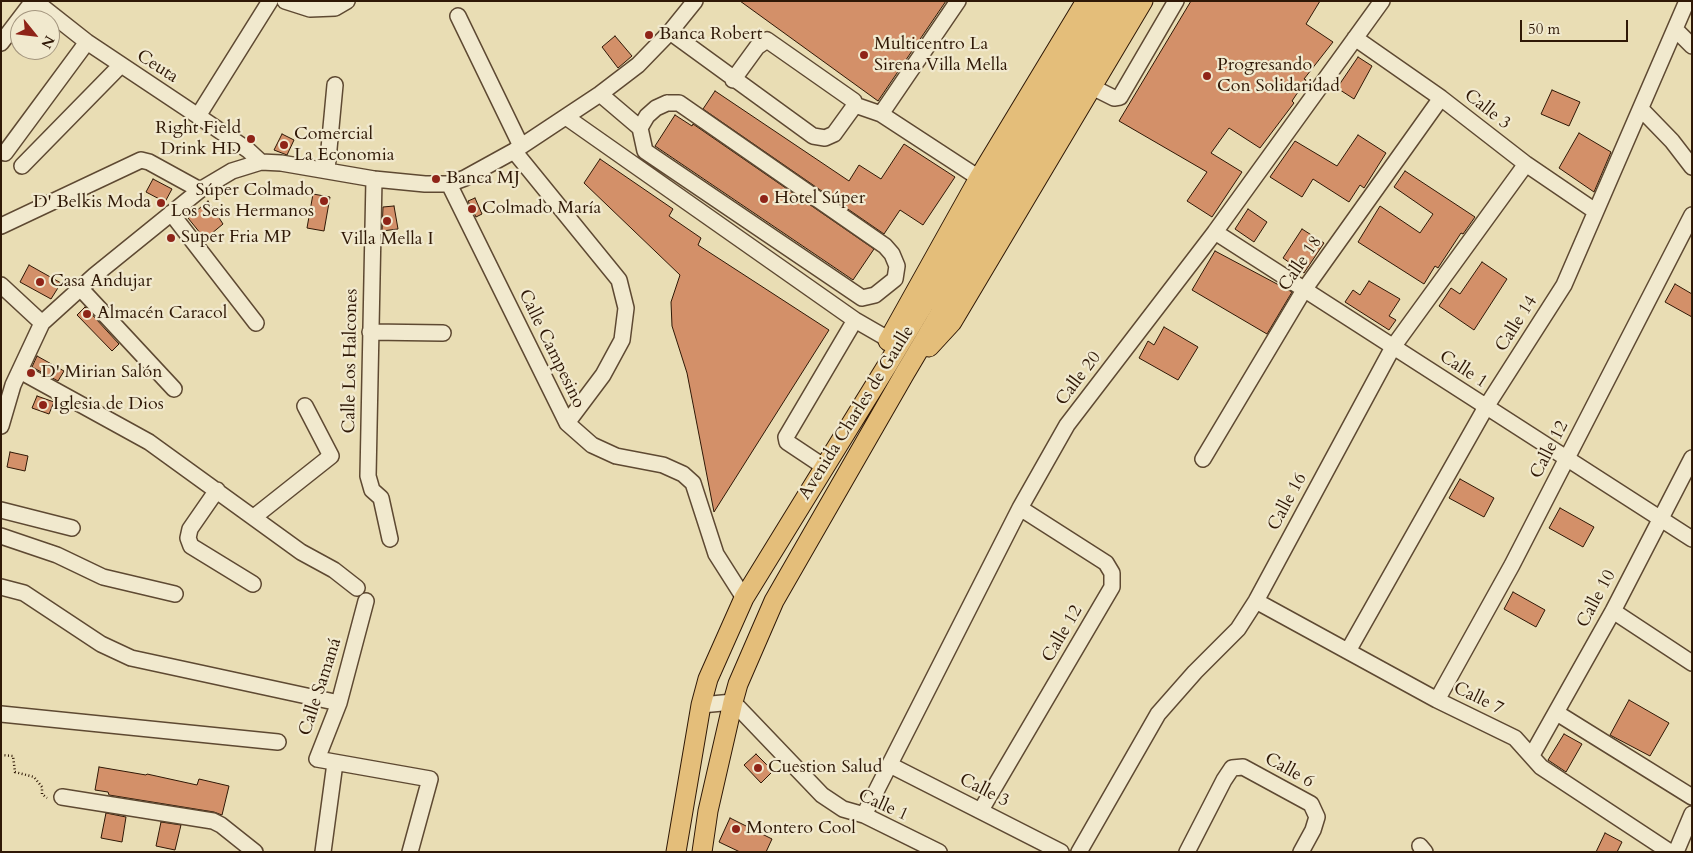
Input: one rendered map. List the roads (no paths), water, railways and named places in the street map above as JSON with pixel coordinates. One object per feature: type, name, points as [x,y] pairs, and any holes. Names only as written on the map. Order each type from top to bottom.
[{"type":"main road","name":"Avenida Charles de Gaulle","points":[[676,852],[701,705],[708,679],[744,598],[823,466],[888,364],[1106,1]]},
{"type":"main road","name":"Avenida Charles de Gaulle","points":[[702,852],[708,811],[738,684],[774,601],[905,373],[1126,1]]},
{"type":"main road","points":[[905,373],[952,322],[1143,1]]},
{"type":"main road","points":[[888,364],[888,339],[1080,3]]},
{"type":"street","name":"Ceuta","points":[[34,1],[120,66],[198,116],[261,162]]},
{"type":"street","points":[[1,43],[34,1]]},
{"type":"street","points":[[198,116],[270,1]]},
{"type":"street","points":[[285,1],[310,9],[335,8],[347,1]]},
{"type":"street","points":[[1,426],[13,385],[42,323],[200,190],[232,171],[261,162],[327,170],[374,179],[425,184],[449,184],[465,178],[518,148],[566,117],[638,65],[670,32],[695,1]]},
{"type":"street","points":[[881,114],[958,1]]},
{"type":"street","points":[[1092,87],[1114,98],[1120,96],[1176,1]]},
{"type":"street","name":"Calle 20","points":[[864,815],[1020,508],[1067,426],[1214,232],[1382,1]]},
{"type":"street","name":"Calle 14","points":[[1348,651],[1486,407],[1564,284],[1686,1]]},
{"type":"street","points":[[458,16],[518,148],[619,280],[626,308],[622,340],[602,375],[567,423]]},
{"type":"street","points":[[1675,29],[1692,46]]},
{"type":"street","points":[[670,32],[733,80],[813,136],[825,138],[834,134],[855,105]]},
{"type":"street","name":"Calle 3","points":[[1355,38],[1441,98],[1526,164],[1595,211]]},
{"type":"street","points":[[733,80],[757,47],[767,40],[854,101],[855,105],[881,114],[979,178]]},
{"type":"street","points":[[5,153],[87,42]]},
{"type":"street","points":[[22,166],[120,66]]},
{"type":"street","points":[[327,170],[335,85]]},
{"type":"street","points":[[600,94],[640,128],[644,151],[862,298],[876,295],[895,279],[897,266],[892,254],[885,246],[679,103],[667,103],[656,108],[647,116],[640,128]]},
{"type":"street","name":"Calle 18","points":[[1203,459],[1304,290],[1441,98]]},
{"type":"street","points":[[1641,109],[1672,141],[1692,167]]},
{"type":"street","points":[[566,117],[855,320],[888,339]]},
{"type":"street","points":[[1,226],[141,160],[149,162],[200,190]]},
{"type":"street","name":"Calle 16","points":[[1079,852],[1158,714],[1195,672],[1238,629],[1256,601],[1393,347],[1526,164]]},
{"type":"street","name":"Calle Los Halcones","points":[[374,179],[368,476],[372,490],[381,498],[390,539]]},
{"type":"street","name":"Calle Campesino","points":[[449,184],[567,423],[592,445],[616,456],[663,465],[683,474],[693,483],[716,554],[744,598]]},
{"type":"street","points":[[171,213],[256,323]]},
{"type":"street","name":"Calle 12","points":[[1437,700],[1512,565],[1692,215]]},
{"type":"street","name":"Calle 1","points":[[1214,232],[1692,539]]},
{"type":"street","points":[[895,279],[915,291]]},
{"type":"street","points":[[1,286],[42,323]]},
{"type":"street","points":[[81,289],[174,389]]},
{"type":"street","points":[[823,466],[787,442],[786,437],[855,320]]},
{"type":"street","points":[[370,332],[443,333]]},
{"type":"street","points":[[20,371],[149,442],[301,552],[334,570],[357,588]]},
{"type":"street","points":[[254,517],[331,456],[305,406]]},
{"type":"street","name":"Calle 10","points":[[1532,755],[1613,611],[1692,458]]},
{"type":"street","points":[[217,490],[190,529],[188,538],[191,546],[253,584]]},
{"type":"street","name":"Calle 12","points":[[982,810],[1112,587],[1112,573],[1106,563],[1020,508]]},
{"type":"street","points":[[1,510],[72,528]]},
{"type":"street","points":[[1,536],[57,555],[103,576],[175,594]]},
{"type":"street","points":[[1,587],[24,593],[100,644],[130,658],[339,703]]},
{"type":"street","name":"Calle Samaná","points":[[366,601],[339,703],[317,759],[430,779],[410,852]]},
{"type":"street","name":"Calle 7","points":[[1256,601],[1437,700],[1515,738],[1541,767],[1670,852]]},
{"type":"street","points":[[1613,611],[1692,663]]},
{"type":"street","points":[[701,705],[733,702]]},
{"type":"street","name":"Calle 1","points":[[733,702],[822,795],[843,809],[864,815],[939,852]]},
{"type":"street","points":[[1557,713],[1692,797]]},
{"type":"street","points":[[1,714],[278,742]]},
{"type":"street","points":[[323,852],[335,763]]},
{"type":"street","name":"Calle 3","points":[[890,765],[982,810],[1060,852]]},
{"type":"street","name":"Calle 6","points":[[1187,852],[1224,780],[1232,768],[1243,767],[1311,804],[1317,816],[1301,852]]},
{"type":"street","points":[[62,797],[213,821],[221,825],[255,852]]},
{"type":"street","points":[[1676,852],[1692,814]]},
{"type":"place","name":"Banca Robert","points":[[649,35]]},
{"type":"place","name":"Multicentro La Sirena Villa Mella","points":[[864,55]]},
{"type":"place","name":"Progresando Con Solidaridad","points":[[1207,76]]},
{"type":"place","name":"Right Field Drink HD","points":[[251,139]]},
{"type":"place","name":"Comercial La Economia","points":[[284,145]]},
{"type":"place","name":"Banca MJ","points":[[436,179]]},
{"type":"place","name":"Hotel Súper","points":[[764,199]]},
{"type":"place","name":"Súper Colmado Los Seis Hermanos","points":[[324,201]]},
{"type":"place","name":"D' Belkis Moda","points":[[161,203]]},
{"type":"place","name":"Colmado María","points":[[472,209]]},
{"type":"place","name":"Villa Mella I","points":[[387,221]]},
{"type":"place","name":"Super Fria MP","points":[[171,238]]},
{"type":"place","name":"Casa Andujar","points":[[40,282]]},
{"type":"place","name":"Almacén Caracol","points":[[87,314]]},
{"type":"place","name":"D' Mirian Salón","points":[[31,373]]},
{"type":"place","name":"Iglesia de Dios","points":[[43,405]]},
{"type":"place","name":"Cuestion Salud","points":[[758,768]]},
{"type":"place","name":"Montero Cool","points":[[736,829]]}]
